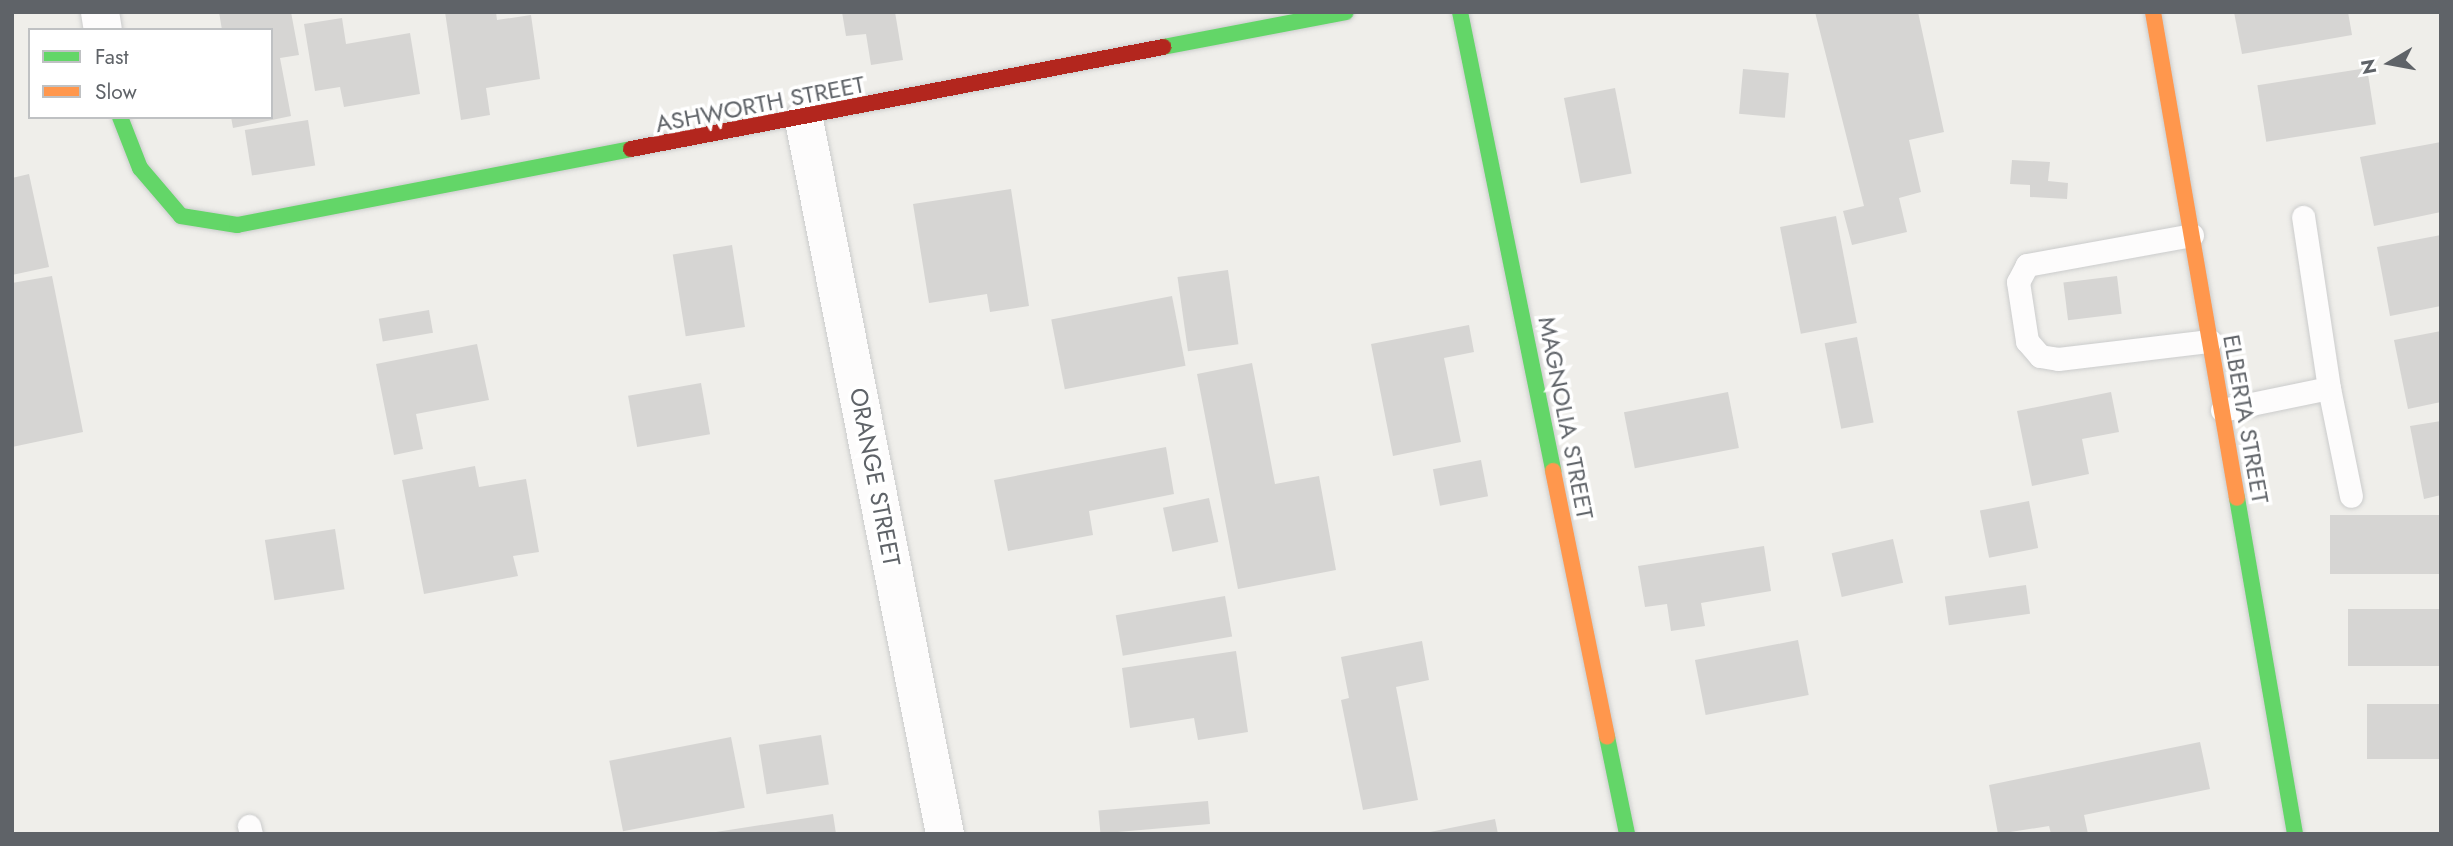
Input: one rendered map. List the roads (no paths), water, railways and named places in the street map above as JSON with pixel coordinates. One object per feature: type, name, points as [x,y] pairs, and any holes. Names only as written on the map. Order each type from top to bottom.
[{"type":"street","name":"ASHWORTH STREET","points":[[121,119],[140,168],[181,216],[237,225],[804,120],[1346,12]]},
{"type":"street","name":"MAGNOLIA STREET","points":[[1460,12],[1627,834]]},
{"type":"street","name":"ELBERTA STREET","points":[[2153,12],[2295,834]]},
{"type":"street","name":"ORANGE STREET","points":[[804,120],[945,834]]},
{"type":"lane","points":[[2303,217],[2329,387],[2351,496]]},
{"type":"lane","points":[[2192,235],[2027,265],[2018,282],[2026,341],[2040,356],[2058,359],[2210,341]]},
{"type":"lane","points":[[2222,411],[2329,387]]}]
